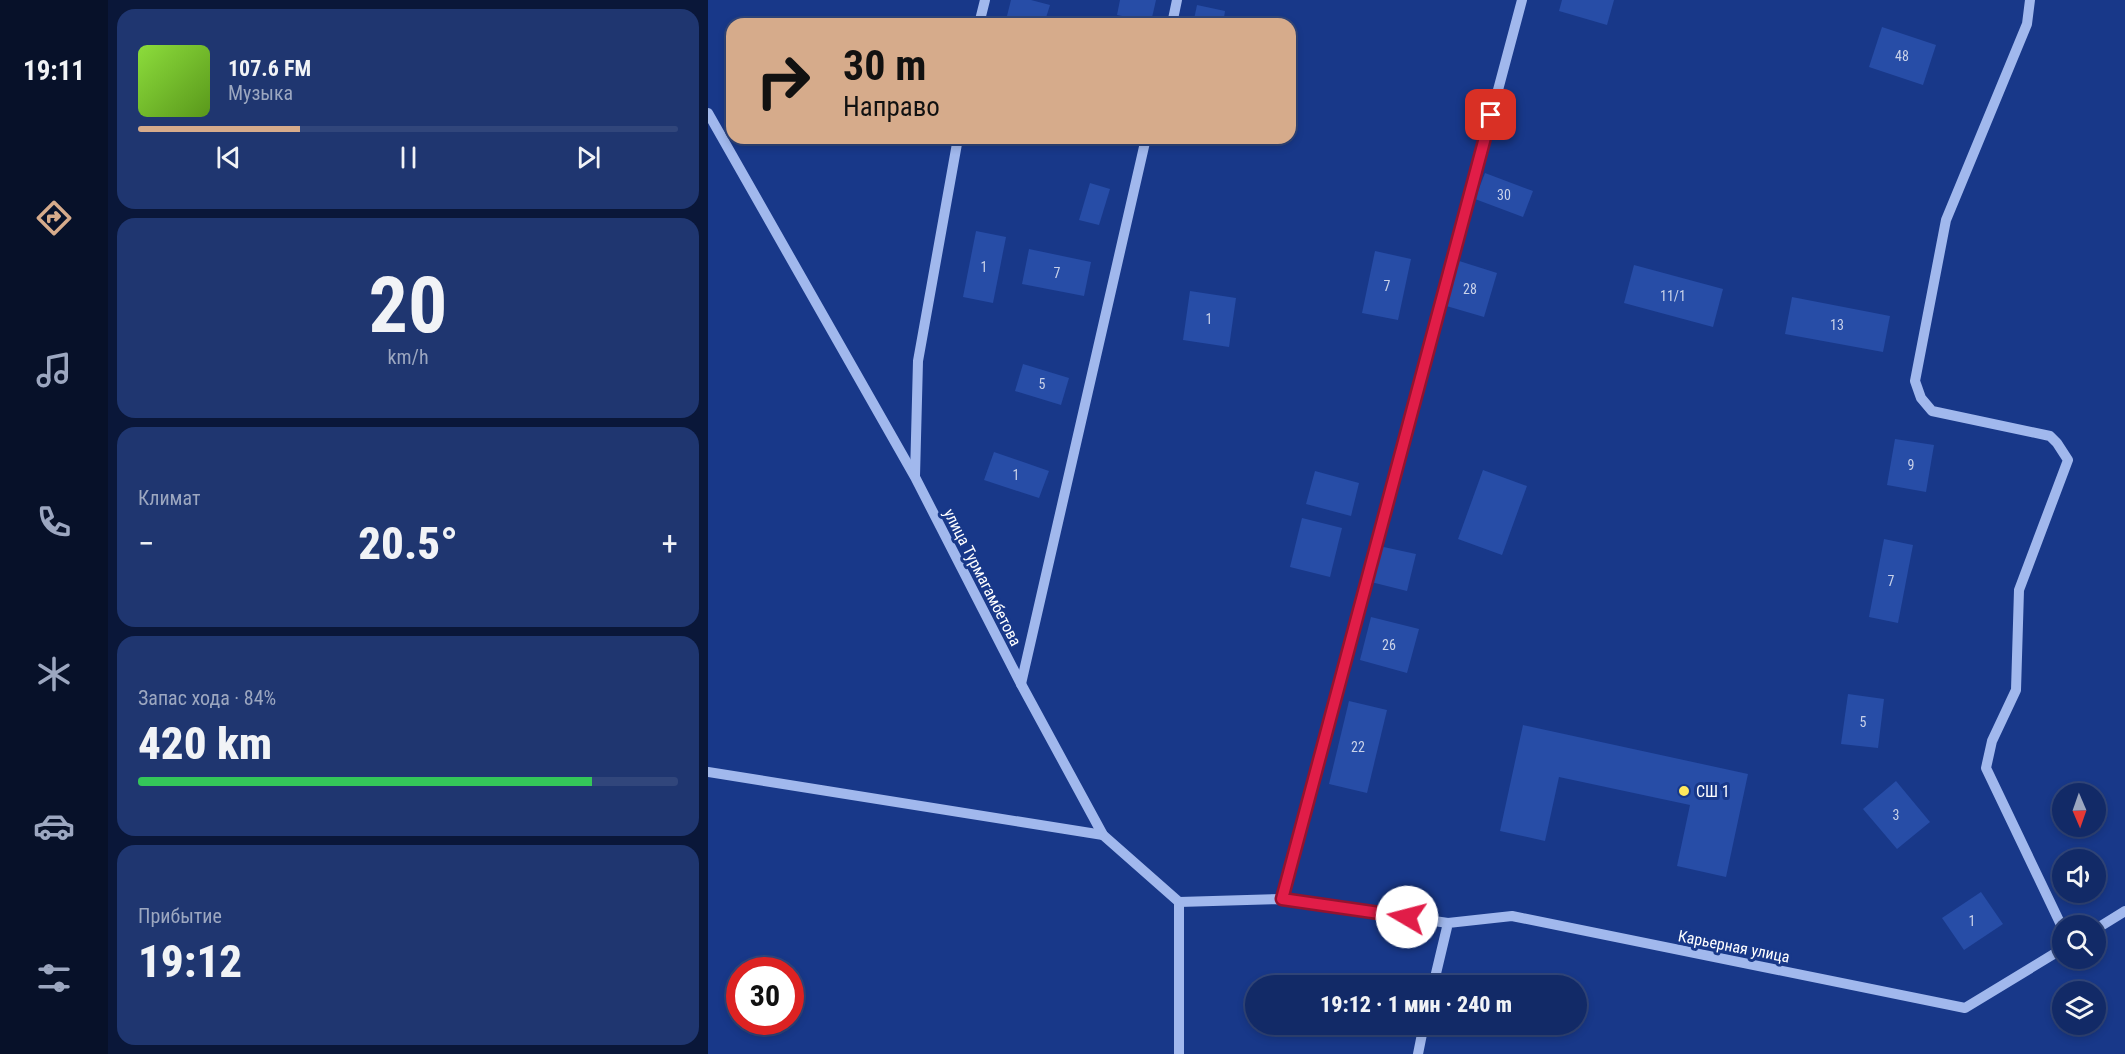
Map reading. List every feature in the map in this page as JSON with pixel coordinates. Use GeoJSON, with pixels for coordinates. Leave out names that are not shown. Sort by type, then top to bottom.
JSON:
{"type":"FeatureCollection","features":[{"type":"Feature","properties":{"kind":"street"},"geometry":{"type":"LineString","coordinates":[[980,18],[985,0]]}},
{"type":"Feature","properties":{"kind":"street"},"geometry":{"type":"LineString","coordinates":[[1173,18],[1177,0]]}},
{"type":"Feature","properties":{"kind":"street"},"geometry":{"type":"LineString","coordinates":[[1282,899],[1522,0]]}},
{"type":"Feature","properties":{"kind":"street"},"geometry":{"type":"LineString","coordinates":[[2030,0],[2027,24],[1946,220],[1915,381],[1921,398],[1932,411],[2050,436],[2068,460],[2019,590],[2016,690],[1992,741],[1986,768],[2056,915]]}},
{"type":"Feature","properties":{"kind":"street","name":"улица Турмагамбетова"},"geometry":{"type":"LineString","coordinates":[[708,113],[915,477],[1021,684],[1103,835],[1179,902]]}},
{"type":"Feature","properties":{"kind":"street"},"geometry":{"type":"LineString","coordinates":[[915,477],[918,361],[957,144]]}},
{"type":"Feature","properties":{"kind":"street"},"geometry":{"type":"LineString","coordinates":[[1021,684],[1145,144]]}},
{"type":"Feature","properties":{"kind":"street"},"geometry":{"type":"LineString","coordinates":[[708,772],[1103,835]]}},
{"type":"Feature","properties":{"kind":"street","name":"Карьерная улица"},"geometry":{"type":"LineString","coordinates":[[1179,902],[1282,899],[1448,922],[1512,916],[1965,1008],[2052,955]]}},
{"type":"Feature","properties":{"kind":"street"},"geometry":{"type":"LineString","coordinates":[[1179,902],[1179,1054]]}},
{"type":"Feature","properties":{"kind":"street"},"geometry":{"type":"LineString","coordinates":[[2106,923],[2125,911]]}},
{"type":"Feature","properties":{"kind":"street"},"geometry":{"type":"LineString","coordinates":[[1436,975],[1448,922]]}},
{"type":"Feature","properties":{"kind":"street"},"geometry":{"type":"LineString","coordinates":[[1418,1054],[1422,1035]]}},
{"type":"Feature","properties":{"kind":"building"},"geometry":{"type":"Polygon","coordinates":[[[1011,0],[1031,0],[1050,5],[1046,18],[1006,18],[1011,0]]]}},
{"type":"Feature","properties":{"kind":"building"},"geometry":{"type":"Polygon","coordinates":[[[1120,0],[1156,0],[1152,18],[1117,15],[1120,0]]]}},
{"type":"Feature","properties":{"kind":"building"},"geometry":{"type":"Polygon","coordinates":[[[1562,0],[1614,0],[1607,25],[1559,11],[1562,0]]]}},
{"type":"Feature","properties":{"kind":"building"},"geometry":{"type":"Polygon","coordinates":[[[1197,5],[1225,11],[1224,18],[1194,18],[1197,5]]]}},
{"type":"Feature","properties":{"kind":"building"},"geometry":{"type":"Polygon","coordinates":[[[1882,27],[1936,45],[1923,85],[1869,67],[1882,27]]]}},
{"type":"Feature","properties":{"kind":"building"},"geometry":{"type":"Polygon","coordinates":[[[1485,173],[1533,191],[1523,217],[1475,199],[1485,173]]]}},
{"type":"Feature","properties":{"kind":"building"},"geometry":{"type":"Polygon","coordinates":[[[1090,183],[1110,189],[1099,225],[1079,220],[1090,183]]]}},
{"type":"Feature","properties":{"kind":"building"},"geometry":{"type":"Polygon","coordinates":[[[976,231],[1006,237],[993,303],[963,297],[976,231]]]}},
{"type":"Feature","properties":{"kind":"building"},"geometry":{"type":"Polygon","coordinates":[[[1029,249],[1091,262],[1084,296],[1022,284],[1029,249]]]}},
{"type":"Feature","properties":{"kind":"building"},"geometry":{"type":"Polygon","coordinates":[[[1375,251],[1411,259],[1398,320],[1362,313],[1375,251]]]}},
{"type":"Feature","properties":{"kind":"building"},"geometry":{"type":"Polygon","coordinates":[[[1456,260],[1497,273],[1484,317],[1443,305],[1456,260]]]}},
{"type":"Feature","properties":{"kind":"building"},"geometry":{"type":"Polygon","coordinates":[[[1634,265],[1723,289],[1713,327],[1624,303],[1634,265]]]}},
{"type":"Feature","properties":{"kind":"building"},"geometry":{"type":"Polygon","coordinates":[[[1190,291],[1236,298],[1229,347],[1183,340],[1190,291]]]}},
{"type":"Feature","properties":{"kind":"building"},"geometry":{"type":"Polygon","coordinates":[[[1792,297],[1890,316],[1883,352],[1785,334],[1792,297]]]}},
{"type":"Feature","properties":{"kind":"building"},"geometry":{"type":"Polygon","coordinates":[[[1023,364],[1069,378],[1061,405],[1015,391],[1023,364]]]}},
{"type":"Feature","properties":{"kind":"building"},"geometry":{"type":"Polygon","coordinates":[[[1895,439],[1934,445],[1926,492],[1887,485],[1895,439]]]}},
{"type":"Feature","properties":{"kind":"building"},"geometry":{"type":"Polygon","coordinates":[[[994,452],[1049,471],[1039,498],[984,480],[994,452]]]}},
{"type":"Feature","properties":{"kind":"building"},"geometry":{"type":"Polygon","coordinates":[[[1483,470],[1527,486],[1502,555],[1458,539],[1483,470]]]}},
{"type":"Feature","properties":{"kind":"building"},"geometry":{"type":"Polygon","coordinates":[[[1315,471],[1359,483],[1351,516],[1306,504],[1315,471]]]}},
{"type":"Feature","properties":{"kind":"building"},"geometry":{"type":"Polygon","coordinates":[[[1302,518],[1342,528],[1330,577],[1290,567],[1302,518]]]}},
{"type":"Feature","properties":{"kind":"building"},"geometry":{"type":"Polygon","coordinates":[[[1884,539],[1913,545],[1898,623],[1869,617],[1884,539]]]}},
{"type":"Feature","properties":{"kind":"building"},"geometry":{"type":"Polygon","coordinates":[[[1379,546],[1416,554],[1407,591],[1371,582],[1379,546]]]}},
{"type":"Feature","properties":{"kind":"building"},"geometry":{"type":"Polygon","coordinates":[[[1371,617],[1419,629],[1407,673],[1360,660],[1371,617]]]}},
{"type":"Feature","properties":{"kind":"building"},"geometry":{"type":"Polygon","coordinates":[[[1848,694],[1884,699],[1878,748],[1841,744],[1848,694]]]}},
{"type":"Feature","properties":{"kind":"building"},"geometry":{"type":"Polygon","coordinates":[[[1349,701],[1387,710],[1367,793],[1329,784],[1349,701]]]}},
{"type":"Feature","properties":{"kind":"building","name":"СШ 1"},"geometry":{"type":"Polygon","coordinates":[[[1523,725],[1748,774],[1726,877],[1677,866],[1690,805],[1559,777],[1545,841],[1500,831],[1523,725]]]}},
{"type":"Feature","properties":{"kind":"building"},"geometry":{"type":"Polygon","coordinates":[[[1896,781],[1930,822],[1897,849],[1863,809],[1896,781]]]}},
{"type":"Feature","properties":{"kind":"building"},"geometry":{"type":"Polygon","coordinates":[[[1981,892],[2003,924],[1964,950],[1942,918],[1981,892]]]}},
{"type":"Feature","properties":{"kind":"place","name":"СШ 1"},"geometry":{"type":"Point","coordinates":[1684,791]}},
{"type":"Feature","properties":{"kind":"route"},"geometry":{"type":"LineString","coordinates":[[1407,917],[1282,899],[1491,115]]}}]}
